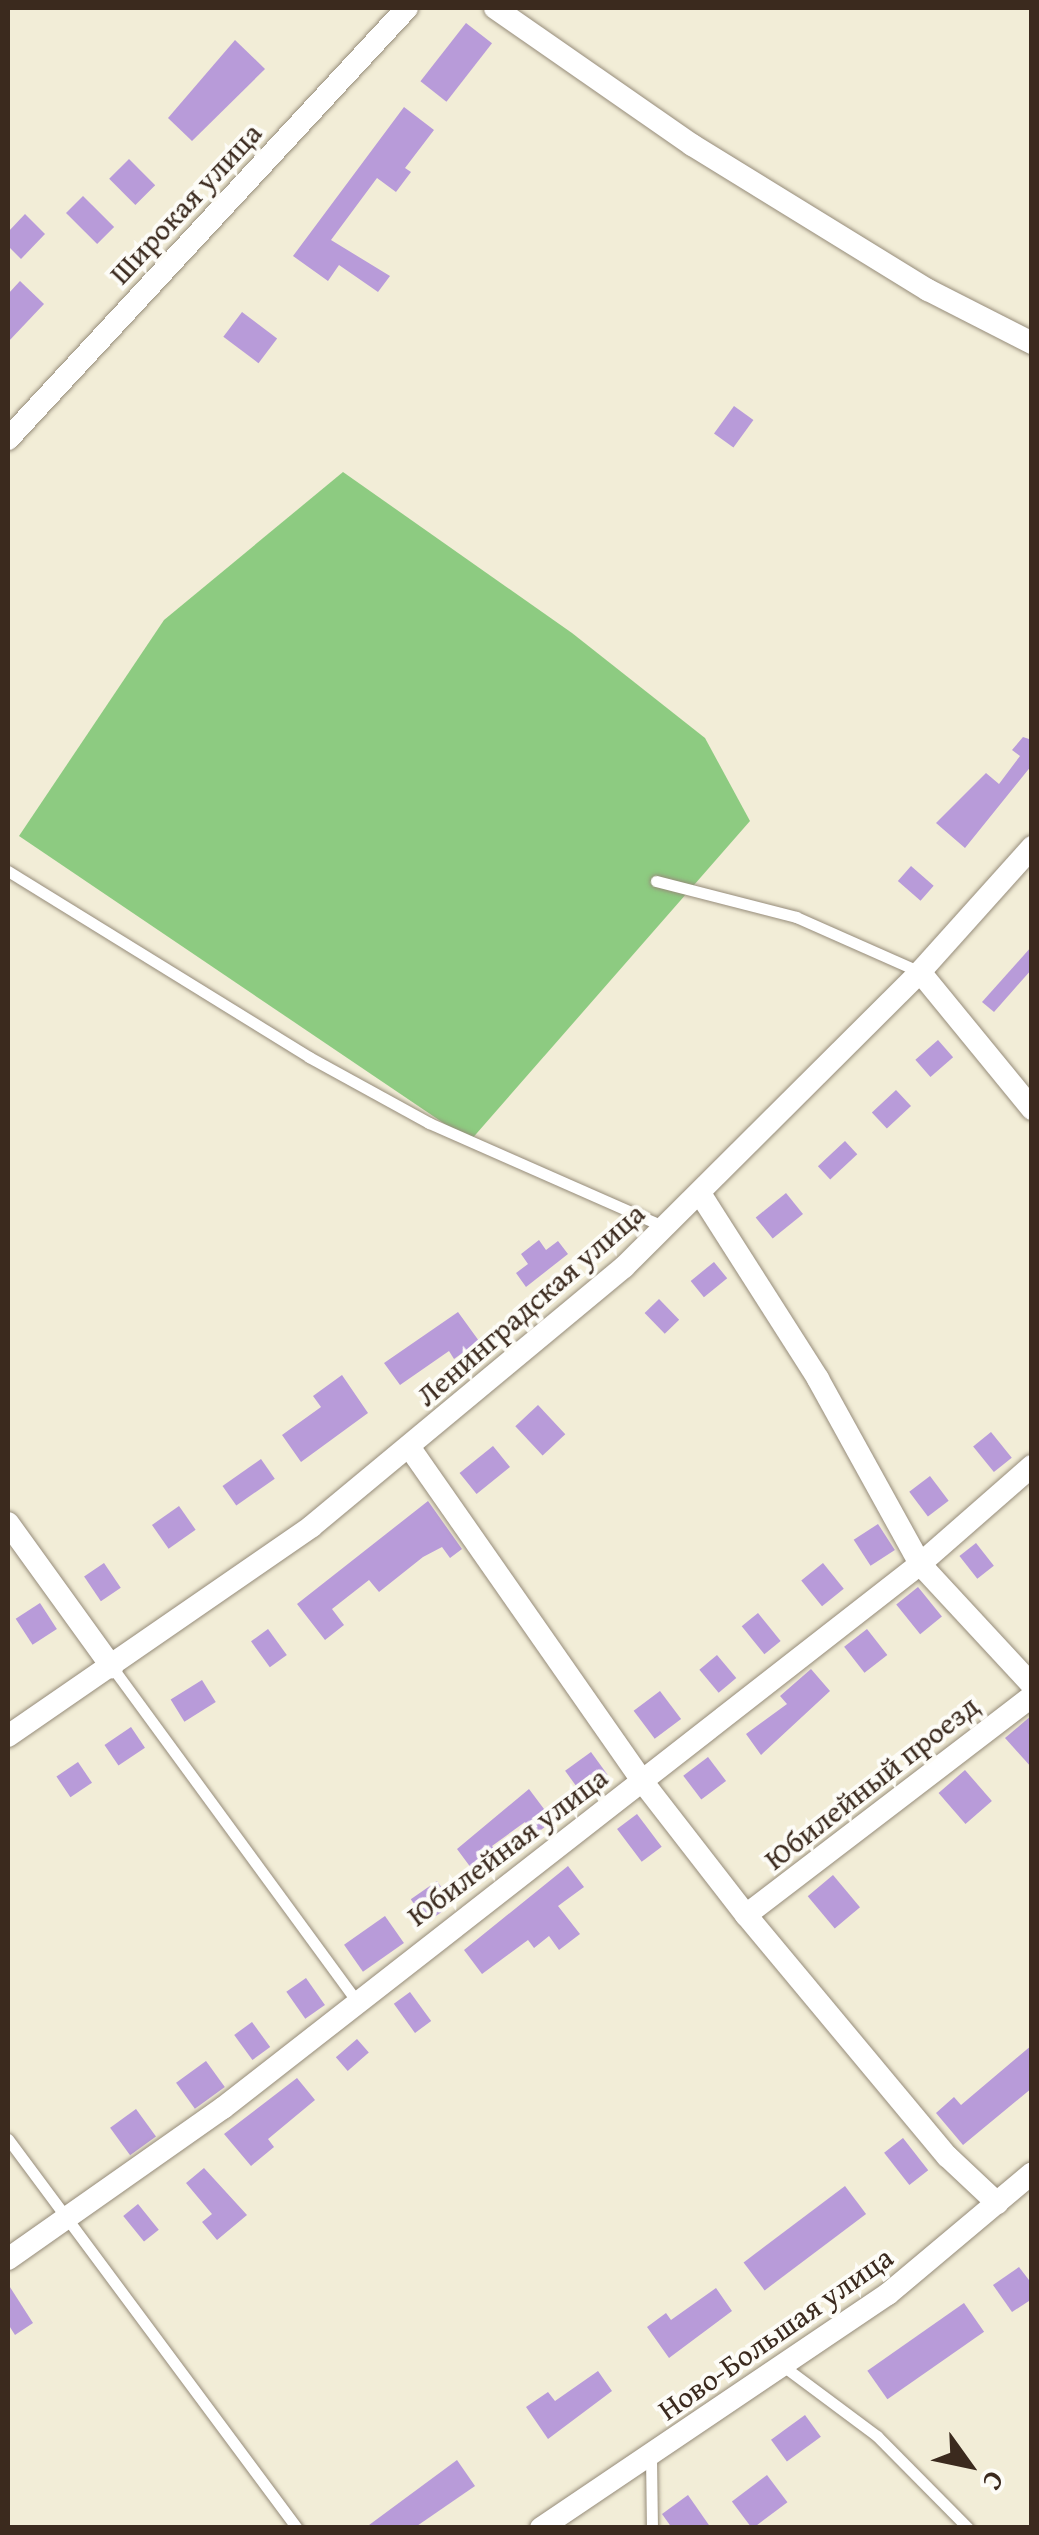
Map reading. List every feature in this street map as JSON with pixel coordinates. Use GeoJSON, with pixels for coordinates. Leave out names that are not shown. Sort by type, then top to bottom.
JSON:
{"type":"FeatureCollection","features":[{"type":"Feature","properties":{"kind":"street","name":"Широкая улица"},"geometry":{"type":"LineString","coordinates":[[8,439],[407,8]]}},
{"type":"Feature","properties":{"kind":"street"},"geometry":{"type":"LineString","coordinates":[[495,8],[692,145],[928,290],[1032,343]]}},
{"type":"Feature","properties":{"kind":"street","name":"Ленинградская улица"},"geometry":{"type":"LineString","coordinates":[[8,1736],[112,1667],[410,1448],[665,1227],[920,972],[1032,847]]}},
{"type":"Feature","properties":{"kind":"street"},"geometry":{"type":"LineString","coordinates":[[920,972],[1032,1109]]}},
{"type":"Feature","properties":{"kind":"street"},"geometry":{"type":"LineString","coordinates":[[701,1195],[818,1379],[920,1564],[1032,1685]]}},
{"type":"Feature","properties":{"kind":"street"},"geometry":{"type":"LineString","coordinates":[[410,1448],[642,1781],[746,1915],[947,2156],[997,2203]]}},
{"type":"Feature","properties":{"kind":"street","name":"Юбилейная улица"},"geometry":{"type":"LineString","coordinates":[[8,2260],[223,2108],[355,1999],[920,1564],[1032,1466]]}},
{"type":"Feature","properties":{"kind":"street"},"geometry":{"type":"LineString","coordinates":[[8,1522],[112,1667]]}},
{"type":"Feature","properties":{"kind":"street","name":"Юбилейный проезд"},"geometry":{"type":"LineString","coordinates":[[746,1915],[1032,1696]]}},
{"type":"Feature","properties":{"kind":"street","name":"Ново-Большая улица"},"geometry":{"type":"LineString","coordinates":[[542,2528],[888,2294],[1032,2173]]}},
{"type":"Feature","properties":{"kind":"lane"},"geometry":{"type":"LineString","coordinates":[[8,871],[309,1057],[429,1123],[665,1227]]}},
{"type":"Feature","properties":{"kind":"lane"},"geometry":{"type":"LineString","coordinates":[[656,881],[796,916],[920,972]]}},
{"type":"Feature","properties":{"kind":"lane"},"geometry":{"type":"LineString","coordinates":[[112,1667],[355,1999]]}},
{"type":"Feature","properties":{"kind":"lane"},"geometry":{"type":"LineString","coordinates":[[8,2139],[297,2528]]}},
{"type":"Feature","properties":{"kind":"lane"},"geometry":{"type":"LineString","coordinates":[[782,2366],[877,2436],[968,2528]]}},
{"type":"Feature","properties":{"kind":"lane"},"geometry":{"type":"LineString","coordinates":[[652,2457],[652,2528]]}},
{"type":"Feature","properties":{"kind":"green space"},"geometry":{"type":"Polygon","coordinates":[[[343,472],[572,633],[705,738],[750,821],[470,1141],[19,836],[164,620],[343,472]]]}},
{"type":"Feature","properties":{"kind":"building"},"geometry":{"type":"Polygon","coordinates":[[[466,23],[492,43],[446,102],[420,81],[466,23]]]}},
{"type":"Feature","properties":{"kind":"building"},"geometry":{"type":"Polygon","coordinates":[[[235,40],[265,69],[192,141],[168,118],[235,40]]]}},
{"type":"Feature","properties":{"kind":"building"},"geometry":{"type":"Polygon","coordinates":[[[404,107],[434,130],[405,168],[411,172],[396,192],[377,178],[331,240],[390,276],[378,292],[339,265],[328,281],[293,256],[404,107]]]}},
{"type":"Feature","properties":{"kind":"building"},"geometry":{"type":"Polygon","coordinates":[[[129,159],[155,185],[135,205],[109,179],[129,159]]]}},
{"type":"Feature","properties":{"kind":"building"},"geometry":{"type":"Polygon","coordinates":[[[83,196],[114,227],[97,244],[66,213],[83,196]]]}},
{"type":"Feature","properties":{"kind":"building"},"geometry":{"type":"Polygon","coordinates":[[[25,214],[45,234],[21,259],[8,246],[8,232],[25,214]]]}},
{"type":"Feature","properties":{"kind":"building"},"geometry":{"type":"Polygon","coordinates":[[[20,281],[44,304],[8,342],[8,294],[20,281]]]}},
{"type":"Feature","properties":{"kind":"building"},"geometry":{"type":"Polygon","coordinates":[[[242,312],[277,338],[258,363],[223,337],[242,312]]]}},
{"type":"Feature","properties":{"kind":"building"},"geometry":{"type":"Polygon","coordinates":[[[734,406],[753,420],[733,448],[714,434],[734,406]]]}},
{"type":"Feature","properties":{"kind":"building"},"geometry":{"type":"Polygon","coordinates":[[[1023,737],[1032,740],[1032,765],[965,848],[936,823],[986,773],[999,784],[1020,756],[1012,750],[1023,737]]]}},
{"type":"Feature","properties":{"kind":"building"},"geometry":{"type":"Polygon","coordinates":[[[911,866],[934,886],[921,901],[898,881],[911,866]]]}},
{"type":"Feature","properties":{"kind":"building"},"geometry":{"type":"Polygon","coordinates":[[[1032,946],[1032,969],[994,1012],[982,1002],[1032,946]]]}},
{"type":"Feature","properties":{"kind":"building"},"geometry":{"type":"Polygon","coordinates":[[[938,1040],[953,1057],[930,1077],[915,1060],[938,1040]]]}},
{"type":"Feature","properties":{"kind":"building"},"geometry":{"type":"Polygon","coordinates":[[[896,1090],[911,1106],[887,1129],[872,1113],[896,1090]]]}},
{"type":"Feature","properties":{"kind":"building"},"geometry":{"type":"Polygon","coordinates":[[[845,1141],[857,1154],[830,1179],[818,1166],[845,1141]]]}},
{"type":"Feature","properties":{"kind":"building"},"geometry":{"type":"Polygon","coordinates":[[[786,1193],[803,1214],[773,1239],[756,1218],[786,1193]]]}},
{"type":"Feature","properties":{"kind":"building"},"geometry":{"type":"Polygon","coordinates":[[[539,1240],[546,1250],[558,1241],[568,1254],[526,1287],[516,1273],[528,1264],[521,1254],[539,1240]]]}},
{"type":"Feature","properties":{"kind":"building"},"geometry":{"type":"Polygon","coordinates":[[[714,1262],[727,1278],[704,1297],[691,1281],[714,1262]]]}},
{"type":"Feature","properties":{"kind":"building"},"geometry":{"type":"Polygon","coordinates":[[[659,1299],[679,1320],[665,1334],[645,1313],[659,1299]]]}},
{"type":"Feature","properties":{"kind":"building"},"geometry":{"type":"Polygon","coordinates":[[[458,1312],[479,1341],[454,1359],[449,1351],[400,1385],[384,1363],[458,1312]]]}},
{"type":"Feature","properties":{"kind":"building"},"geometry":{"type":"Polygon","coordinates":[[[342,1375],[368,1413],[301,1462],[282,1435],[321,1407],[313,1396],[342,1375]]]}},
{"type":"Feature","properties":{"kind":"building"},"geometry":{"type":"Polygon","coordinates":[[[538,1405],[565,1434],[543,1455],[515,1426],[538,1405]]]}},
{"type":"Feature","properties":{"kind":"building"},"geometry":{"type":"Polygon","coordinates":[[[991,1432],[1012,1458],[994,1472],[973,1446],[991,1432]]]}},
{"type":"Feature","properties":{"kind":"building"},"geometry":{"type":"Polygon","coordinates":[[[493,1446],[510,1467],[477,1494],[460,1473],[493,1446]]]}},
{"type":"Feature","properties":{"kind":"building"},"geometry":{"type":"Polygon","coordinates":[[[261,1459],[275,1479],[236,1506],[222,1486],[261,1459]]]}},
{"type":"Feature","properties":{"kind":"building"},"geometry":{"type":"Polygon","coordinates":[[[930,1476],[949,1501],[928,1516],[909,1492],[930,1476]]]}},
{"type":"Feature","properties":{"kind":"building"},"geometry":{"type":"Polygon","coordinates":[[[428,1501],[462,1549],[450,1558],[442,1547],[379,1592],[369,1580],[332,1609],[344,1625],[325,1640],[297,1604],[428,1501]]]}},
{"type":"Feature","properties":{"kind":"building"},"geometry":{"type":"Polygon","coordinates":[[[179,1506],[196,1530],[169,1549],[152,1525],[179,1506]]]}},
{"type":"Feature","properties":{"kind":"building"},"geometry":{"type":"Polygon","coordinates":[[[878,1524],[895,1550],[871,1566],[854,1540],[878,1524]]]}},
{"type":"Feature","properties":{"kind":"building"},"geometry":{"type":"Polygon","coordinates":[[[976,1543],[994,1566],[977,1579],[959,1556],[976,1543]]]}},
{"type":"Feature","properties":{"kind":"building"},"geometry":{"type":"Polygon","coordinates":[[[104,1563],[121,1588],[101,1601],[84,1576],[104,1563]]]}},
{"type":"Feature","properties":{"kind":"building"},"geometry":{"type":"Polygon","coordinates":[[[823,1563],[844,1589],[822,1606],[801,1581],[823,1563]]]}},
{"type":"Feature","properties":{"kind":"building"},"geometry":{"type":"Polygon","coordinates":[[[918,1587],[942,1617],[920,1634],[896,1605],[918,1587]]]}},
{"type":"Feature","properties":{"kind":"building"},"geometry":{"type":"Polygon","coordinates":[[[40,1603],[57,1629],[33,1645],[16,1619],[40,1603]]]}},
{"type":"Feature","properties":{"kind":"building"},"geometry":{"type":"Polygon","coordinates":[[[758,1613],[781,1641],[764,1654],[742,1626],[758,1613]]]}},
{"type":"Feature","properties":{"kind":"building"},"geometry":{"type":"Polygon","coordinates":[[[268,1629],[287,1655],[270,1667],[251,1641],[268,1629]]]}},
{"type":"Feature","properties":{"kind":"building"},"geometry":{"type":"Polygon","coordinates":[[[867,1629],[887,1655],[864,1673],[844,1647],[867,1629]]]}},
{"type":"Feature","properties":{"kind":"building"},"geometry":{"type":"Polygon","coordinates":[[[717,1655],[736,1678],[719,1693],[699,1670],[717,1655]]]}},
{"type":"Feature","properties":{"kind":"building"},"geometry":{"type":"Polygon","coordinates":[[[811,1669],[830,1691],[761,1755],[746,1734],[787,1704],[780,1696],[811,1669]]]}},
{"type":"Feature","properties":{"kind":"building"},"geometry":{"type":"Polygon","coordinates":[[[202,1680],[216,1702],[184,1722],[171,1700],[202,1680]]]}},
{"type":"Feature","properties":{"kind":"building"},"geometry":{"type":"Polygon","coordinates":[[[660,1691],[681,1719],[655,1739],[634,1711],[660,1691]]]}},
{"type":"Feature","properties":{"kind":"building"},"geometry":{"type":"Polygon","coordinates":[[[1032,1715],[1032,1768],[1005,1738],[1032,1715]]]}},
{"type":"Feature","properties":{"kind":"building"},"geometry":{"type":"Polygon","coordinates":[[[131,1727],[145,1748],[118,1766],[104,1745],[131,1727]]]}},
{"type":"Feature","properties":{"kind":"building"},"geometry":{"type":"Polygon","coordinates":[[[591,1752],[608,1775],[582,1794],[565,1771],[591,1752]]]}},
{"type":"Feature","properties":{"kind":"building"},"geometry":{"type":"Polygon","coordinates":[[[708,1757],[726,1781],[701,1800],[683,1776],[708,1757]]]}},
{"type":"Feature","properties":{"kind":"building"},"geometry":{"type":"Polygon","coordinates":[[[78,1762],[92,1783],[70,1797],[56,1777],[78,1762]]]}},
{"type":"Feature","properties":{"kind":"building"},"geometry":{"type":"Polygon","coordinates":[[[965,1770],[992,1801],[965,1824],[939,1793],[965,1770]]]}},
{"type":"Feature","properties":{"kind":"building"},"geometry":{"type":"Polygon","coordinates":[[[529,1789],[553,1821],[534,1835],[525,1822],[492,1846],[505,1863],[480,1880],[457,1849],[529,1789]]]}},
{"type":"Feature","properties":{"kind":"building"},"geometry":{"type":"Polygon","coordinates":[[[637,1814],[662,1847],[642,1862],[617,1829],[637,1814]]]}},
{"type":"Feature","properties":{"kind":"building"},"geometry":{"type":"Polygon","coordinates":[[[568,1866],[584,1887],[558,1906],[580,1934],[559,1950],[549,1936],[534,1948],[528,1940],[482,1974],[464,1950],[568,1866]]]}},
{"type":"Feature","properties":{"kind":"building"},"geometry":{"type":"Polygon","coordinates":[[[833,1875],[860,1907],[835,1928],[808,1896],[833,1875]]]}},
{"type":"Feature","properties":{"kind":"building"},"geometry":{"type":"Polygon","coordinates":[[[437,1881],[453,1904],[427,1922],[411,1899],[437,1881]]]}},
{"type":"Feature","properties":{"kind":"building"},"geometry":{"type":"Polygon","coordinates":[[[385,1916],[404,1943],[363,1972],[344,1945],[385,1916]]]}},
{"type":"Feature","properties":{"kind":"building"},"geometry":{"type":"Polygon","coordinates":[[[306,1978],[325,2005],[305,2019],[286,1992],[306,1978]]]}},
{"type":"Feature","properties":{"kind":"building"},"geometry":{"type":"Polygon","coordinates":[[[410,1992],[431,2021],[415,2033],[394,2004],[410,1992]]]}},
{"type":"Feature","properties":{"kind":"building"},"geometry":{"type":"Polygon","coordinates":[[[252,2022],[270,2047],[252,2060],[234,2035],[252,2022]]]}},
{"type":"Feature","properties":{"kind":"building"},"geometry":{"type":"Polygon","coordinates":[[[357,2039],[369,2053],[348,2071],[336,2057],[357,2039]]]}},
{"type":"Feature","properties":{"kind":"building"},"geometry":{"type":"Polygon","coordinates":[[[1032,2045],[1032,2088],[963,2145],[936,2113],[954,2097],[961,2105],[1032,2045]]]}},
{"type":"Feature","properties":{"kind":"building"},"geometry":{"type":"Polygon","coordinates":[[[206,2061],[225,2087],[195,2109],[176,2083],[206,2061]]]}},
{"type":"Feature","properties":{"kind":"building"},"geometry":{"type":"Polygon","coordinates":[[[297,2078],[315,2100],[268,2139],[274,2147],[251,2166],[224,2134],[297,2078]]]}},
{"type":"Feature","properties":{"kind":"building"},"geometry":{"type":"Polygon","coordinates":[[[136,2109],[156,2137],[130,2155],[110,2128],[136,2109]]]}},
{"type":"Feature","properties":{"kind":"building"},"geometry":{"type":"Polygon","coordinates":[[[903,2138],[928,2170],[909,2185],[884,2153],[903,2138]]]}},
{"type":"Feature","properties":{"kind":"building"},"geometry":{"type":"Polygon","coordinates":[[[204,2168],[247,2215],[217,2240],[202,2222],[212,2214],[186,2183],[204,2168]]]}},
{"type":"Feature","properties":{"kind":"building"},"geometry":{"type":"Polygon","coordinates":[[[845,2186],[866,2214],[765,2290],[744,2262],[845,2186]]]}},
{"type":"Feature","properties":{"kind":"building"},"geometry":{"type":"Polygon","coordinates":[[[138,2204],[159,2230],[144,2242],[123,2216],[138,2204]]]}},
{"type":"Feature","properties":{"kind":"building"},"geometry":{"type":"Polygon","coordinates":[[[1019,2267],[1032,2284],[1032,2299],[1012,2312],[993,2285],[1019,2267]]]}},
{"type":"Feature","properties":{"kind":"building"},"geometry":{"type":"Polygon","coordinates":[[[8,2284],[33,2323],[15,2335],[8,2324],[8,2284]]]}},
{"type":"Feature","properties":{"kind":"building"},"geometry":{"type":"Polygon","coordinates":[[[716,2288],[732,2311],[669,2358],[647,2327],[666,2313],[671,2320],[716,2288]]]}},
{"type":"Feature","properties":{"kind":"building"},"geometry":{"type":"Polygon","coordinates":[[[964,2303],[984,2332],[887,2399],[867,2371],[964,2303]]]}},
{"type":"Feature","properties":{"kind":"building"},"geometry":{"type":"Polygon","coordinates":[[[598,2371],[612,2391],[548,2439],[526,2407],[548,2392],[555,2401],[598,2371]]]}},
{"type":"Feature","properties":{"kind":"building"},"geometry":{"type":"Polygon","coordinates":[[[805,2415],[821,2437],[787,2462],[771,2440],[805,2415]]]}},
{"type":"Feature","properties":{"kind":"building"},"geometry":{"type":"Polygon","coordinates":[[[457,2460],[475,2486],[414,2528],[365,2528],[457,2460]]]}},
{"type":"Feature","properties":{"kind":"building"},"geometry":{"type":"Polygon","coordinates":[[[767,2475],[787,2502],[752,2528],[732,2501],[767,2475]]]}},
{"type":"Feature","properties":{"kind":"building"},"geometry":{"type":"Polygon","coordinates":[[[688,2495],[711,2528],[672,2528],[662,2514],[688,2495]]]}}]}
